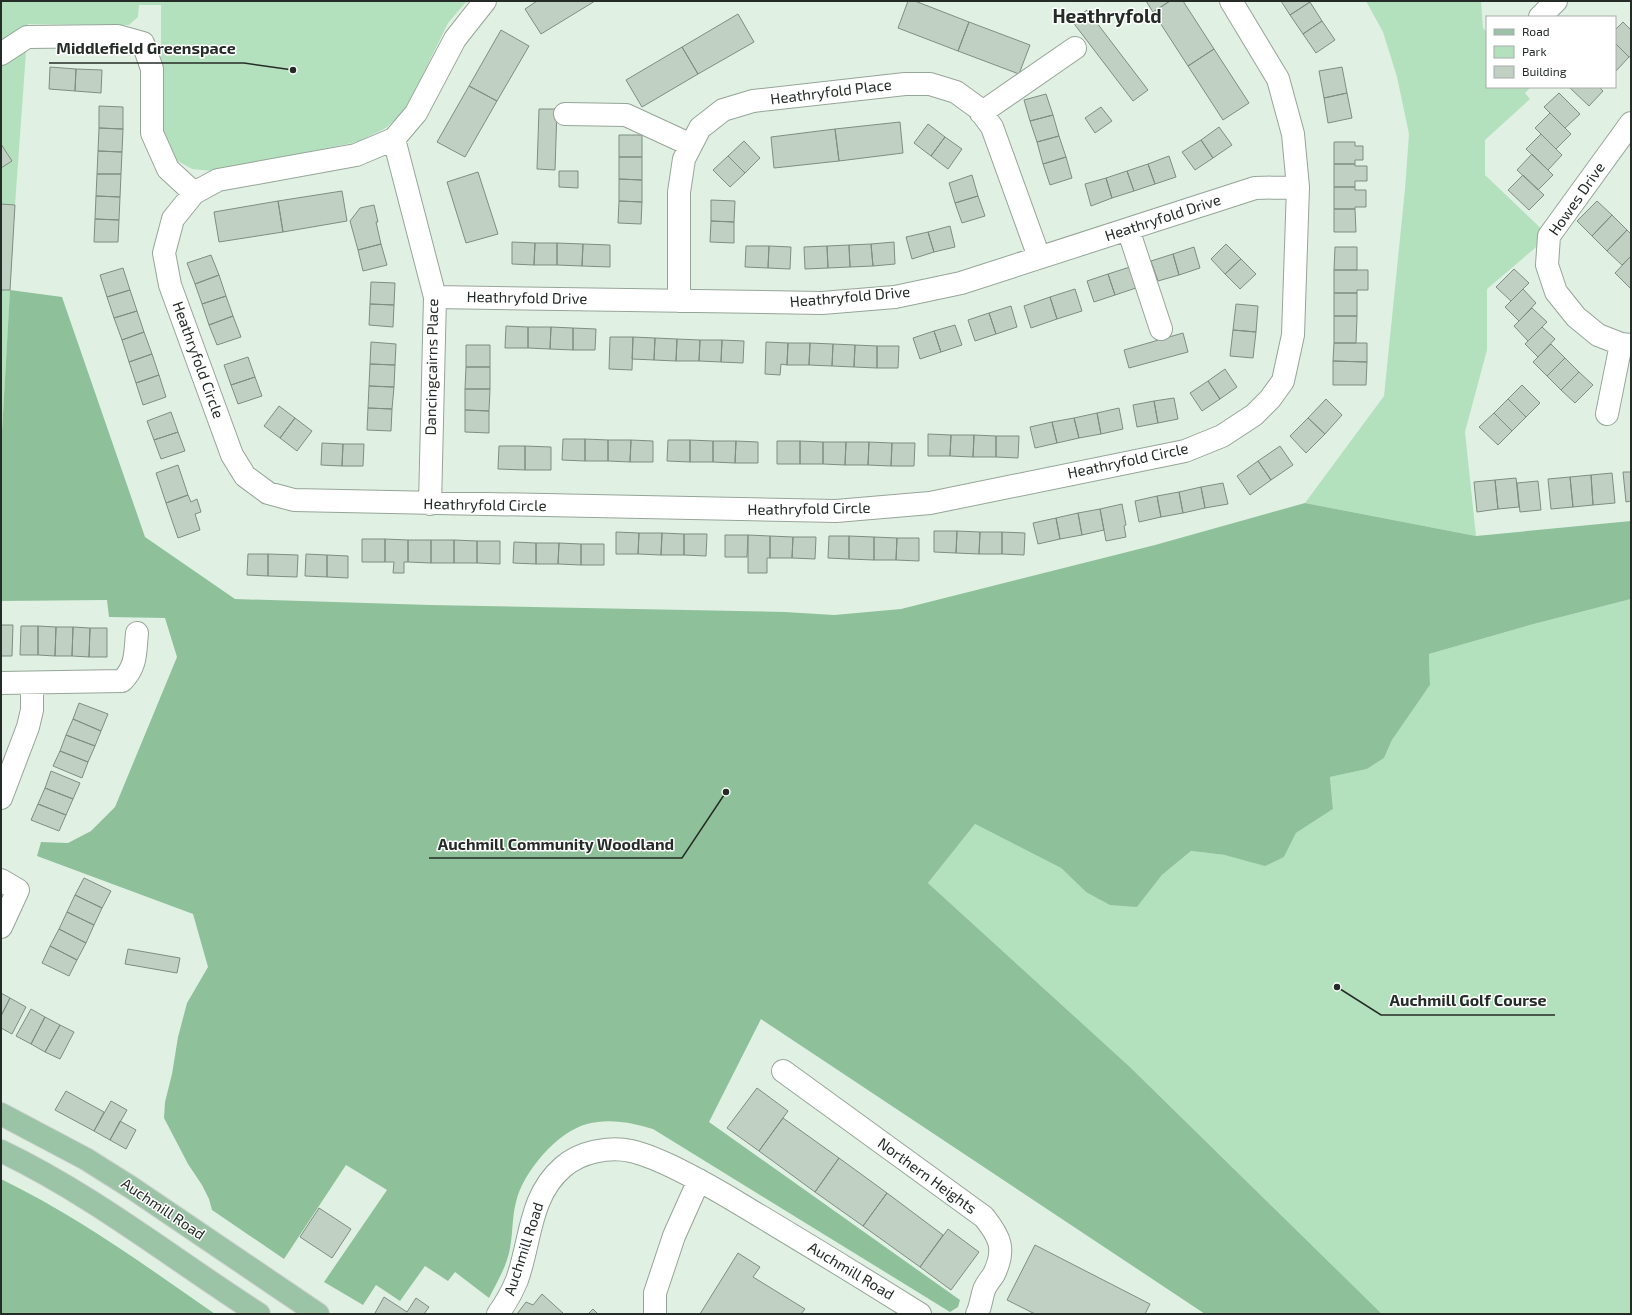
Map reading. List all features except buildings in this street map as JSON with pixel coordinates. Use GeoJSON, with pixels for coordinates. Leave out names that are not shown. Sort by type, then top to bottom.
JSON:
{"type":"FeatureCollection","features":[{"type":"Feature","properties":{"kind":"main road","name":"Auchmill Road"},"geometry":{"type":"LineString","coordinates":[[1,1114],[99,1167],[318,1314]]}},
{"type":"Feature","properties":{"kind":"main road"},"geometry":{"type":"LineString","coordinates":[[1,1151],[60,1182],[109,1213],[259,1314]]}},
{"type":"Feature","properties":{"kind":"street","name":"Heathryfold Circle"},"geometry":{"type":"LineString","coordinates":[[485,1],[455,39],[416,113],[394,139],[356,155],[218,180],[194,193],[173,218],[164,253],[170,285],[232,455],[245,476],[268,493],[294,500],[836,512],[930,503],[1185,451],[1222,436],[1254,414],[1270,399],[1283,381],[1294,335],[1298,187],[1293,134],[1278,79],[1231,1]]}},
{"type":"Feature","properties":{"kind":"street"},"geometry":{"type":"LineString","coordinates":[[1541,16],[1556,1]]}},
{"type":"Feature","properties":{"kind":"street"},"geometry":{"type":"LineString","coordinates":[[1,54],[27,37],[118,36],[143,43],[152,69],[152,133],[168,169],[194,193]]}},
{"type":"Feature","properties":{"kind":"street"},"geometry":{"type":"LineString","coordinates":[[981,113],[1075,48]]}},
{"type":"Feature","properties":{"kind":"street","name":"Heathryfold Place"},"geometry":{"type":"LineString","coordinates":[[679,301],[679,192],[684,158],[700,128],[723,110],[753,101],[905,84],[930,84],[956,92],[978,108],[992,127],[1039,257]]}},
{"type":"Feature","properties":{"kind":"street"},"geometry":{"type":"LineString","coordinates":[[565,114],[626,115],[691,145]]}},
{"type":"Feature","properties":{"kind":"street","name":"Howes Drive"},"geometry":{"type":"LineString","coordinates":[[1607,414],[1626,344],[1598,334],[1576,317],[1556,292],[1547,265],[1549,236],[1631,123]]}},
{"type":"Feature","properties":{"kind":"street","name":"Dancingcairns Place"},"geometry":{"type":"LineString","coordinates":[[394,139],[435,297],[430,504]]}},
{"type":"Feature","properties":{"kind":"street","name":"Heathryfold Drive"},"geometry":{"type":"LineString","coordinates":[[435,297],[822,303],[895,297],[961,283],[1255,188],[1298,187]]}},
{"type":"Feature","properties":{"kind":"street"},"geometry":{"type":"LineString","coordinates":[[1128,229],[1161,329]]}},
{"type":"Feature","properties":{"kind":"street"},"geometry":{"type":"LineString","coordinates":[[1,683],[122,681],[129,674],[134,665],[136,633]]}},
{"type":"Feature","properties":{"kind":"street"},"geometry":{"type":"LineString","coordinates":[[1,798],[28,727],[32,710],[32,683]]}},
{"type":"Feature","properties":{"kind":"street"},"geometry":{"type":"LineString","coordinates":[[1,880],[18,890],[1,927]]}},
{"type":"Feature","properties":{"kind":"street","name":"Northern Heights"},"geometry":{"type":"LineString","coordinates":[[783,1071],[984,1217],[994,1230],[1001,1248],[1001,1258],[984,1290],[981,1306],[977,1314]]}},
{"type":"Feature","properties":{"kind":"street","name":"Auchmill Road"},"geometry":{"type":"LineString","coordinates":[[498,1314],[508,1299],[517,1279],[526,1247],[530,1222],[538,1201],[548,1183],[563,1167],[585,1154],[610,1150],[631,1150],[652,1157],[699,1180],[920,1314]]}},
{"type":"Feature","properties":{"kind":"street"},"geometry":{"type":"LineString","coordinates":[[655,1314],[655,1293],[674,1236],[699,1180]]}},
{"type":"Feature","properties":{"kind":"green space"},"geometry":{"type":"Polygon","coordinates":[[[1,1],[467,1],[448,23],[406,109],[386,128],[357,142],[213,171],[192,169],[176,160],[161,134],[161,5],[139,5],[138,17],[129,25],[28,24],[15,205],[1,449],[1,1]]]}},
{"type":"Feature","properties":{"kind":"green space"},"geometry":{"type":"Polygon","coordinates":[[[1366,1],[1481,1],[1483,28],[1486,31],[1486,88],[1530,88],[1525,93],[1530,99],[1485,140],[1485,175],[1549,236],[1487,289],[1487,350],[1465,432],[1476,536],[1305,503],[1384,396],[1405,189],[1409,134],[1397,77],[1383,32],[1366,1]]]}},
{"type":"Feature","properties":{"kind":"green space"},"geometry":{"type":"Polygon","coordinates":[[[10,290],[62,297],[145,537],[235,599],[431,605],[785,612],[834,615],[901,609],[1155,545],[1305,503],[1476,536],[1631,521],[1631,599],[1530,625],[1429,654],[1430,685],[1392,740],[1384,758],[1367,769],[1330,777],[1333,809],[1296,833],[1284,857],[1265,866],[1225,855],[1191,851],[1162,875],[1137,907],[1110,905],[1086,892],[1061,868],[975,824],[928,883],[1130,1067],[1382,1314],[1205,1314],[761,1019],[709,1122],[960,1300],[958,1307],[950,1312],[653,1129],[621,1122],[596,1122],[576,1128],[553,1144],[534,1166],[520,1190],[513,1219],[509,1255],[489,1298],[455,1272],[448,1281],[425,1266],[400,1301],[376,1285],[363,1305],[324,1282],[387,1190],[346,1165],[284,1259],[212,1210],[209,1199],[202,1185],[188,1164],[164,1118],[165,1102],[172,1074],[178,1037],[187,1003],[208,967],[193,914],[37,856],[41,842],[68,843],[91,831],[115,807],[177,657],[165,618],[109,617],[107,600],[1,601],[1,449],[10,290]]]}},
{"type":"Feature","properties":{"kind":"green space"},"geometry":{"type":"Polygon","coordinates":[[[1631,599],[1631,1314],[1382,1314],[1130,1067],[928,883],[975,824],[1061,868],[1086,892],[1137,907],[1162,875],[1191,851],[1225,855],[1284,857],[1296,833],[1333,809],[1330,777],[1367,769],[1384,758],[1392,740],[1430,685],[1429,654],[1530,625],[1631,599]]]}},
{"type":"Feature","properties":{"kind":"green space"},"geometry":{"type":"Polygon","coordinates":[[[1,1179],[57,1209],[111,1242],[215,1314],[1,1314],[1,1179]]]}},
{"type":"Feature","properties":{"kind":"place","name":"Middlefield Greenspace"},"geometry":{"type":"Point","coordinates":[293,70]}},
{"type":"Feature","properties":{"kind":"place","name":"Auchmill Community Woodland"},"geometry":{"type":"Point","coordinates":[726,792]}},
{"type":"Feature","properties":{"kind":"place","name":"Auchmill Golf Course"},"geometry":{"type":"Point","coordinates":[1337,987]}},
{"type":"Feature","properties":{"kind":"district","name":"Heathryfold"},"geometry":{"type":"Point","coordinates":[1107,16]}}]}
